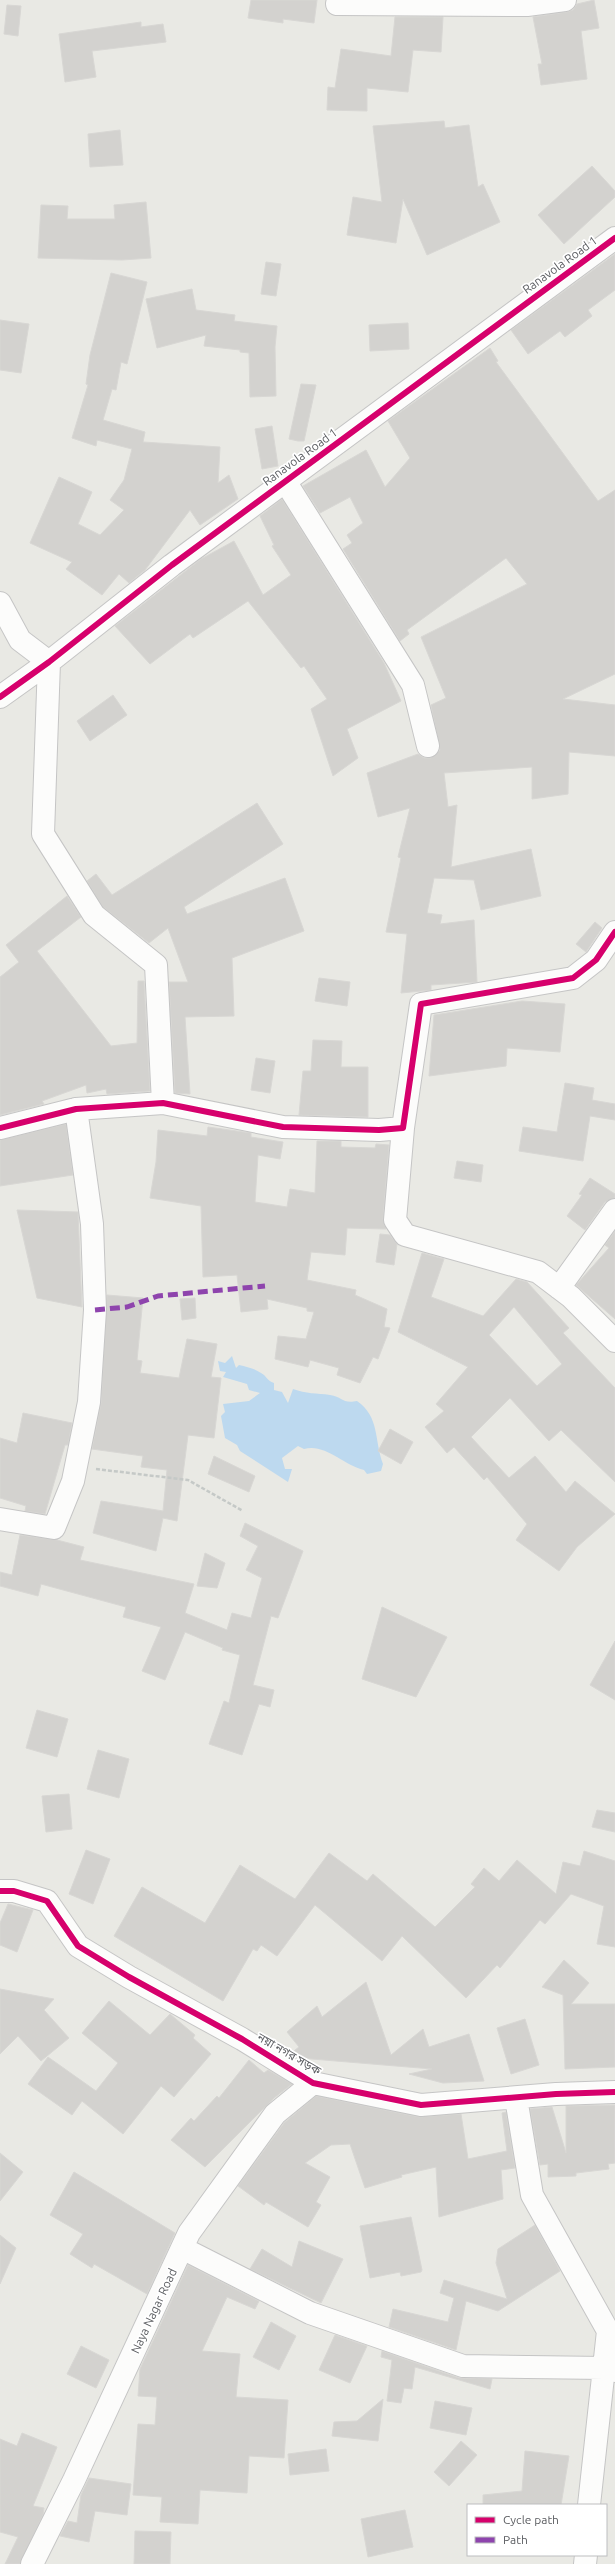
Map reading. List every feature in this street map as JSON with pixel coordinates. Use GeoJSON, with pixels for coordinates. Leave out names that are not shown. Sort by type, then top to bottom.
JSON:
{"type":"FeatureCollection","features":[{"type":"Feature","properties":{"kind":"street"},"geometry":{"type":"LineString","coordinates":[[338,0],[337,4],[519,5],[565,0]]}},
{"type":"Feature","properties":{"kind":"street","name":"Ranavola Road 1"},"geometry":{"type":"LineString","coordinates":[[0,697],[50,662],[172,565],[615,238]]}},
{"type":"Feature","properties":{"kind":"street"},"geometry":{"type":"LineString","coordinates":[[285,481],[413,685],[428,746]]}},
{"type":"Feature","properties":{"kind":"street"},"geometry":{"type":"LineString","coordinates":[[0,603],[20,640],[50,662],[42,834],[94,915],[156,965],[163,1103]]}},
{"type":"Feature","properties":{"kind":"street"},"geometry":{"type":"LineString","coordinates":[[615,932],[596,960],[573,978],[543,985],[421,1004],[403,1128],[394,1220],[405,1235],[538,1272],[571,1297],[615,1341]]}},
{"type":"Feature","properties":{"kind":"street"},"geometry":{"type":"LineString","coordinates":[[0,1128],[76,1109],[163,1103],[283,1127],[379,1130],[403,1128]]}},
{"type":"Feature","properties":{"kind":"street"},"geometry":{"type":"LineString","coordinates":[[0,1519],[54,1528],[73,1481],[76,1467],[88,1402],[95,1310],[92,1224],[76,1109]]}},
{"type":"Feature","properties":{"kind":"street"},"geometry":{"type":"LineString","coordinates":[[559,1288],[615,1210]]}},
{"type":"Feature","properties":{"kind":"street","name":"নয়া নগর সড়ক"},"geometry":{"type":"LineString","coordinates":[[0,1891],[14,1891],[47,1901],[78,1946],[129,1977],[242,2039],[313,2084],[421,2105],[556,2094],[615,2092]]}},
{"type":"Feature","properties":{"kind":"street","name":"Naya Nagar Road"},"geometry":{"type":"LineString","coordinates":[[32,2564],[74,2480],[189,2233],[275,2114],[313,2084]]}},
{"type":"Feature","properties":{"kind":"street"},"geometry":{"type":"LineString","coordinates":[[516,2098],[532,2195],[608,2331],[609,2370],[589,2504]]}},
{"type":"Feature","properties":{"kind":"street"},"geometry":{"type":"LineString","coordinates":[[182,2248],[310,2313],[463,2366],[609,2370]]}},
{"type":"Feature","properties":{"kind":"path"},"geometry":{"type":"LineString","coordinates":[[76,1467],[188,1480],[243,1511]]}},
{"type":"Feature","properties":{"kind":"water"},"geometry":{"type":"Polygon","coordinates":[[[232,1356],[236,1368],[239,1365],[263,1374],[274,1383],[274,1390],[282,1392],[288,1403],[293,1389],[307,1393],[334,1396],[348,1402],[357,1401],[370,1414],[373,1422],[383,1464],[381,1471],[367,1474],[364,1470],[327,1452],[312,1448],[304,1449],[298,1446],[282,1458],[285,1469],[292,1469],[288,1482],[240,1451],[237,1445],[225,1438],[221,1416],[225,1412],[223,1404],[249,1401],[260,1393],[249,1390],[247,1384],[223,1377],[226,1372],[220,1371],[218,1361],[225,1363],[232,1356]]]}},
{"type":"Feature","properties":{"kind":"building"},"geometry":{"type":"Polygon","coordinates":[[[251,0],[317,0],[314,23],[283,19],[283,23],[248,18],[251,0]]]}},
{"type":"Feature","properties":{"kind":"building"},"geometry":{"type":"Polygon","coordinates":[[[594,0],[599,28],[581,31],[587,79],[541,85],[538,64],[542,64],[533,17],[567,12],[573,10],[577,4],[594,0]]]}},
{"type":"Feature","properties":{"kind":"building"},"geometry":{"type":"Polygon","coordinates":[[[7,5],[21,6],[18,36],[4,34],[7,5]]]}},
{"type":"Feature","properties":{"kind":"building"},"geometry":{"type":"Polygon","coordinates":[[[395,17],[443,17],[441,52],[413,50],[408,92],[367,88],[367,111],[327,110],[328,87],[335,88],[341,49],[391,56],[395,17]]]}},
{"type":"Feature","properties":{"kind":"building"},"geometry":{"type":"Polygon","coordinates":[[[141,22],[141,27],[163,24],[166,42],[92,51],[96,77],[65,82],[59,34],[141,22]]]}},
{"type":"Feature","properties":{"kind":"building"},"geometry":{"type":"Polygon","coordinates":[[[444,121],[445,128],[469,125],[478,187],[483,184],[500,222],[427,255],[403,199],[396,243],[347,235],[353,197],[382,202],[373,126],[444,121]]]}},
{"type":"Feature","properties":{"kind":"building"},"geometry":{"type":"Polygon","coordinates":[[[120,130],[123,165],[90,167],[88,134],[120,130]]]}},
{"type":"Feature","properties":{"kind":"building"},"geometry":{"type":"Polygon","coordinates":[[[592,166],[615,191],[615,197],[564,244],[538,215],[592,166]]]}},
{"type":"Feature","properties":{"kind":"building"},"geometry":{"type":"Polygon","coordinates":[[[146,202],[151,258],[122,260],[38,258],[41,205],[68,206],[67,219],[115,219],[114,205],[146,202]]]}},
{"type":"Feature","properties":{"kind":"building"},"geometry":{"type":"Polygon","coordinates":[[[615,254],[615,290],[588,310],[592,316],[565,337],[560,331],[528,354],[511,330],[615,254]]]}},
{"type":"Feature","properties":{"kind":"building"},"geometry":{"type":"Polygon","coordinates":[[[266,262],[281,264],[276,296],[261,294],[266,262]]]}},
{"type":"Feature","properties":{"kind":"building"},"geometry":{"type":"Polygon","coordinates":[[[111,273],[147,282],[127,364],[121,362],[116,390],[112,389],[103,420],[145,432],[143,442],[220,447],[218,483],[229,475],[238,499],[200,525],[190,510],[145,570],[129,583],[119,574],[102,595],[66,569],[72,562],[30,543],[59,477],[92,492],[78,524],[100,535],[124,510],[110,500],[124,480],[132,449],[97,440],[96,446],[72,438],[88,385],[86,384],[90,355],[111,273]]]}},
{"type":"Feature","properties":{"kind":"building"},"geometry":{"type":"Polygon","coordinates":[[[192,289],[196,310],[235,315],[234,321],[277,326],[275,347],[276,396],[250,397],[249,353],[240,352],[240,350],[204,346],[206,335],[157,348],[146,299],[192,289]]]}},
{"type":"Feature","properties":{"kind":"building"},"geometry":{"type":"Polygon","coordinates":[[[0,320],[29,324],[21,373],[0,370],[0,320]]]}},
{"type":"Feature","properties":{"kind":"building"},"geometry":{"type":"Polygon","coordinates":[[[408,323],[409,349],[370,351],[369,325],[408,323]]]}},
{"type":"Feature","properties":{"kind":"building"},"geometry":{"type":"Polygon","coordinates":[[[490,348],[498,361],[496,362],[598,501],[615,490],[615,674],[563,699],[615,705],[615,756],[569,752],[568,794],[532,799],[532,767],[444,773],[448,807],[457,805],[451,867],[531,849],[541,896],[481,910],[474,880],[434,878],[427,913],[442,915],[440,924],[474,920],[477,982],[431,985],[431,990],[401,993],[407,934],[386,932],[401,858],[398,857],[410,808],[378,817],[367,773],[418,754],[424,758],[431,758],[440,750],[431,705],[446,698],[421,637],[527,584],[506,558],[407,630],[409,634],[400,641],[343,549],[352,543],[347,535],[363,523],[350,497],[320,513],[303,486],[366,450],[385,487],[410,458],[388,421],[490,348]]]}},
{"type":"Feature","properties":{"kind":"building"},"geometry":{"type":"Polygon","coordinates":[[[301,384],[316,385],[304,441],[298,441],[289,439],[301,384]]]}},
{"type":"Feature","properties":{"kind":"building"},"geometry":{"type":"Polygon","coordinates":[[[272,426],[278,466],[262,469],[255,429],[272,426]]]}},
{"type":"Feature","properties":{"kind":"building"},"geometry":{"type":"Polygon","coordinates":[[[282,499],[384,663],[401,701],[347,729],[358,758],[333,776],[311,709],[327,699],[304,666],[301,668],[248,601],[193,638],[190,634],[150,664],[115,626],[201,559],[234,541],[263,595],[291,575],[272,546],[274,545],[260,516],[282,499]]]}},
{"type":"Feature","properties":{"kind":"building"},"geometry":{"type":"Polygon","coordinates":[[[113,695],[127,715],[90,741],[77,721],[113,695]]]}},
{"type":"Feature","properties":{"kind":"building"},"geometry":{"type":"Polygon","coordinates":[[[257,803],[283,844],[184,907],[187,914],[285,878],[304,931],[232,958],[234,1016],[185,1017],[190,1094],[175,1093],[169,982],[188,982],[168,928],[149,943],[103,907],[87,881],[96,874],[112,895],[257,803]]]}},
{"type":"Feature","properties":{"kind":"building"},"geometry":{"type":"Polygon","coordinates":[[[67,896],[81,917],[37,951],[111,1046],[137,1043],[138,981],[144,981],[150,1091],[107,1094],[106,1089],[87,1093],[86,1085],[42,1101],[44,1104],[0,1115],[0,977],[19,962],[6,945],[67,896]]]}},
{"type":"Feature","properties":{"kind":"building"},"geometry":{"type":"Polygon","coordinates":[[[595,922],[602,928],[586,952],[576,944],[595,922]]]}},
{"type":"Feature","properties":{"kind":"building"},"geometry":{"type":"Polygon","coordinates":[[[319,978],[350,982],[347,1006],[315,1001],[319,978]]]}},
{"type":"Feature","properties":{"kind":"building"},"geometry":{"type":"Polygon","coordinates":[[[522,1001],[565,1004],[560,1052],[507,1048],[506,1066],[429,1076],[434,1015],[522,1001]]]}},
{"type":"Feature","properties":{"kind":"building"},"geometry":{"type":"Polygon","coordinates":[[[313,1040],[342,1041],[341,1067],[368,1067],[368,1117],[299,1115],[303,1071],[311,1071],[313,1040]]]}},
{"type":"Feature","properties":{"kind":"building"},"geometry":{"type":"Polygon","coordinates":[[[256,1058],[275,1061],[270,1093],[251,1090],[256,1058]]]}},
{"type":"Feature","properties":{"kind":"building"},"geometry":{"type":"Polygon","coordinates":[[[565,1083],[594,1088],[592,1100],[615,1104],[615,1120],[590,1116],[583,1161],[519,1151],[523,1127],[557,1132],[565,1083]]]}},
{"type":"Feature","properties":{"kind":"building"},"geometry":{"type":"Polygon","coordinates":[[[66,1124],[73,1175],[0,1186],[0,1140],[66,1124]]]}},
{"type":"Feature","properties":{"kind":"building"},"geometry":{"type":"Polygon","coordinates":[[[208,1127],[251,1133],[251,1137],[283,1142],[280,1159],[258,1155],[255,1202],[287,1207],[290,1189],[315,1193],[317,1141],[341,1141],[341,1147],[375,1148],[376,1144],[389,1145],[383,1219],[386,1229],[347,1228],[345,1255],[311,1252],[307,1280],[356,1290],[355,1295],[387,1309],[384,1327],[390,1328],[378,1359],[373,1357],[360,1383],[337,1375],[339,1368],[310,1360],[308,1367],[275,1359],[278,1336],[306,1339],[314,1312],[307,1311],[307,1308],[267,1299],[268,1309],[241,1312],[237,1275],[203,1277],[201,1206],[150,1198],[156,1162],[158,1130],[207,1136],[208,1127]]]}},
{"type":"Feature","properties":{"kind":"building"},"geometry":{"type":"Polygon","coordinates":[[[457,1161],[483,1165],[481,1182],[454,1178],[457,1161]]]}},
{"type":"Feature","properties":{"kind":"building"},"geometry":{"type":"Polygon","coordinates":[[[590,1178],[615,1194],[615,1198],[605,1202],[585,1230],[567,1216],[582,1195],[579,1194],[590,1178]]]}},
{"type":"Feature","properties":{"kind":"building"},"geometry":{"type":"Polygon","coordinates":[[[17,1210],[78,1212],[82,1307],[37,1298],[17,1210]]]}},
{"type":"Feature","properties":{"kind":"building"},"geometry":{"type":"Polygon","coordinates":[[[615,1231],[615,1319],[576,1285],[609,1248],[605,1245],[615,1231]]]}},
{"type":"Feature","properties":{"kind":"building"},"geometry":{"type":"Polygon","coordinates":[[[380,1234],[390,1235],[397,1244],[394,1265],[376,1262],[380,1234]]]}},
{"type":"Feature","properties":{"kind":"building"},"geometry":{"type":"Polygon","coordinates":[[[422,1253],[444,1259],[431,1297],[483,1316],[516,1279],[527,1282],[569,1328],[563,1333],[615,1388],[615,1482],[561,1430],[549,1441],[510,1398],[471,1437],[509,1478],[535,1456],[566,1492],[575,1481],[615,1514],[577,1547],[559,1571],[516,1540],[527,1524],[487,1477],[484,1480],[454,1447],[447,1453],[425,1427],[444,1411],[436,1404],[468,1367],[398,1332],[422,1253]],[[514,1307],[489,1335],[537,1386],[562,1364],[514,1307]]]}},
{"type":"Feature","properties":{"kind":"building"},"geometry":{"type":"Polygon","coordinates":[[[107,1295],[143,1298],[137,1360],[142,1361],[140,1373],[179,1378],[187,1339],[217,1344],[211,1377],[221,1378],[214,1438],[188,1435],[177,1521],[163,1518],[156,1551],[93,1533],[101,1501],[163,1511],[167,1470],[141,1467],[143,1456],[92,1449],[101,1403],[107,1295]]]}},
{"type":"Feature","properties":{"kind":"building"},"geometry":{"type":"Polygon","coordinates":[[[195,1298],[196,1318],[182,1320],[180,1299],[195,1298]]]}},
{"type":"Feature","properties":{"kind":"building"},"geometry":{"type":"Polygon","coordinates":[[[23,1413],[72,1423],[68,1445],[65,1445],[45,1514],[25,1511],[26,1506],[0,1498],[0,1438],[17,1443],[23,1413]]]}},
{"type":"Feature","properties":{"kind":"building"},"geometry":{"type":"Polygon","coordinates":[[[390,1429],[413,1442],[401,1464],[378,1451],[390,1429]]]}},
{"type":"Feature","properties":{"kind":"building"},"geometry":{"type":"Polygon","coordinates":[[[214,1456],[255,1476],[249,1492],[208,1474],[214,1456]]]}},
{"type":"Feature","properties":{"kind":"building"},"geometry":{"type":"Polygon","coordinates":[[[245,1523],[303,1551],[278,1618],[271,1616],[253,1685],[274,1690],[270,1707],[259,1704],[242,1755],[209,1744],[224,1701],[229,1703],[240,1655],[222,1650],[223,1648],[185,1632],[165,1680],[142,1671],[161,1627],[123,1617],[126,1607],[41,1584],[38,1596],[0,1586],[0,1572],[12,1575],[20,1535],[57,1540],[84,1547],[80,1560],[194,1584],[185,1613],[227,1630],[232,1613],[251,1618],[262,1578],[246,1570],[258,1546],[240,1536],[245,1523]]]}},
{"type":"Feature","properties":{"kind":"building"},"geometry":{"type":"Polygon","coordinates":[[[205,1553],[225,1563],[217,1588],[197,1586],[205,1553]]]}},
{"type":"Feature","properties":{"kind":"building"},"geometry":{"type":"Polygon","coordinates":[[[382,1607],[447,1637],[416,1697],[362,1679],[382,1607]]]}},
{"type":"Feature","properties":{"kind":"building"},"geometry":{"type":"Polygon","coordinates":[[[615,1641],[615,1700],[590,1685],[615,1641]]]}},
{"type":"Feature","properties":{"kind":"building"},"geometry":{"type":"Polygon","coordinates":[[[37,1710],[68,1719],[57,1757],[26,1748],[37,1710]]]}},
{"type":"Feature","properties":{"kind":"building"},"geometry":{"type":"Polygon","coordinates":[[[98,1750],[129,1759],[119,1798],[87,1789],[98,1750]]]}},
{"type":"Feature","properties":{"kind":"building"},"geometry":{"type":"Polygon","coordinates":[[[69,1794],[72,1829],[46,1832],[42,1796],[69,1794]]]}},
{"type":"Feature","properties":{"kind":"building"},"geometry":{"type":"Polygon","coordinates":[[[597,1810],[615,1813],[615,1832],[592,1827],[597,1810]]]}},
{"type":"Feature","properties":{"kind":"building"},"geometry":{"type":"Polygon","coordinates":[[[86,1850],[110,1859],[93,1904],[69,1894],[86,1850]]]}},
{"type":"Feature","properties":{"kind":"building"},"geometry":{"type":"Polygon","coordinates":[[[584,1851],[615,1861],[615,1947],[597,1944],[604,1906],[571,1894],[545,1924],[540,1920],[500,1968],[497,1965],[466,1998],[402,1936],[382,1961],[315,1905],[277,1956],[261,1945],[257,1951],[253,1949],[223,2001],[114,1936],[142,1887],[205,1923],[240,1865],[295,1899],[329,1853],[367,1881],[373,1874],[435,1927],[475,1887],[471,1884],[484,1868],[499,1881],[517,1860],[556,1894],[563,1862],[580,1866],[584,1851]]]}},
{"type":"Feature","properties":{"kind":"building"},"geometry":{"type":"Polygon","coordinates":[[[8,1904],[33,1910],[17,1952],[0,1945],[0,1923],[8,1904]]]}},
{"type":"Feature","properties":{"kind":"building"},"geometry":{"type":"Polygon","coordinates":[[[564,1960],[589,1983],[571,2004],[615,2004],[615,2067],[565,2069],[563,1995],[542,1987],[564,1960]]]}},
{"type":"Feature","properties":{"kind":"building"},"geometry":{"type":"Polygon","coordinates":[[[366,1982],[391,2055],[423,2029],[429,2047],[469,2034],[484,2081],[443,2083],[409,2074],[432,2069],[300,2058],[302,2061],[290,2054],[299,2047],[287,2032],[317,2006],[322,2017],[366,1982]]]}},
{"type":"Feature","properties":{"kind":"building"},"geometry":{"type":"Polygon","coordinates":[[[0,1989],[54,1999],[44,2010],[69,2038],[41,2061],[18,2036],[0,2054],[0,1989]]]}},
{"type":"Feature","properties":{"kind":"building"},"geometry":{"type":"Polygon","coordinates":[[[109,2001],[150,2035],[170,2014],[195,2035],[193,2038],[211,2054],[174,2097],[161,2086],[123,2134],[82,2101],[72,2115],[28,2084],[48,2057],[96,2091],[118,2063],[82,2033],[109,2001]]]}},
{"type":"Feature","properties":{"kind":"building"},"geometry":{"type":"Polygon","coordinates":[[[525,2019],[539,2065],[511,2074],[497,2028],[525,2019]]]}},
{"type":"Feature","properties":{"kind":"building"},"geometry":{"type":"Polygon","coordinates":[[[249,2060],[264,2073],[268,2070],[292,2084],[274,2098],[205,2167],[171,2140],[191,2118],[194,2121],[217,2096],[219,2098],[249,2060]]]}},
{"type":"Feature","properties":{"kind":"building"},"geometry":{"type":"Polygon","coordinates":[[[316,2096],[419,2117],[461,2114],[468,2159],[507,2151],[502,2113],[506,2112],[515,2168],[501,2170],[503,2199],[439,2217],[436,2167],[401,2175],[402,2177],[365,2188],[350,2144],[331,2145],[305,2163],[330,2177],[316,2202],[321,2205],[308,2227],[266,2202],[264,2205],[238,2186],[284,2123],[316,2096]]]}},
{"type":"Feature","properties":{"kind":"building"},"geometry":{"type":"Polygon","coordinates":[[[615,2105],[615,2163],[608,2164],[609,2169],[576,2173],[576,2176],[548,2177],[548,2164],[540,2165],[530,2109],[552,2107],[566,2153],[566,2106],[615,2105]]]}},
{"type":"Feature","properties":{"kind":"building"},"geometry":{"type":"Polygon","coordinates":[[[0,2153],[23,2172],[0,2201],[0,2153]]]}},
{"type":"Feature","properties":{"kind":"building"},"geometry":{"type":"Polygon","coordinates":[[[74,2172],[175,2233],[147,2294],[94,2264],[92,2268],[70,2254],[83,2234],[50,2215],[74,2172]]]}},
{"type":"Feature","properties":{"kind":"building"},"geometry":{"type":"Polygon","coordinates":[[[411,2217],[422,2270],[421,2272],[401,2276],[400,2272],[370,2278],[360,2226],[411,2217]]]}},
{"type":"Feature","properties":{"kind":"building"},"geometry":{"type":"Polygon","coordinates":[[[535,2225],[560,2271],[498,2311],[466,2301],[456,2350],[389,2327],[393,2309],[448,2322],[454,2298],[440,2293],[444,2280],[507,2299],[496,2263],[498,2249],[535,2225]]]}},
{"type":"Feature","properties":{"kind":"building"},"geometry":{"type":"Polygon","coordinates":[[[0,2235],[16,2248],[0,2284],[0,2235]]]}},
{"type":"Feature","properties":{"kind":"building"},"geometry":{"type":"Polygon","coordinates":[[[299,2241],[343,2259],[321,2303],[250,2269],[262,2249],[292,2267],[299,2241]]]}},
{"type":"Feature","properties":{"kind":"building"},"geometry":{"type":"Polygon","coordinates":[[[188,2265],[259,2301],[255,2309],[227,2297],[202,2351],[240,2354],[236,2397],[288,2400],[284,2458],[249,2456],[247,2493],[200,2490],[198,2524],[160,2522],[162,2497],[133,2495],[138,2424],[155,2425],[157,2397],[138,2396],[140,2369],[188,2265]]]}},
{"type":"Feature","properties":{"kind":"building"},"geometry":{"type":"Polygon","coordinates":[[[271,2322],[296,2336],[279,2370],[253,2357],[271,2322]]]}},
{"type":"Feature","properties":{"kind":"building"},"geometry":{"type":"Polygon","coordinates":[[[335,2335],[367,2346],[350,2383],[319,2370],[335,2335]]]}},
{"type":"Feature","properties":{"kind":"building"},"geometry":{"type":"Polygon","coordinates":[[[81,2346],[109,2360],[96,2388],[67,2374],[81,2346]]]}},
{"type":"Feature","properties":{"kind":"building"},"geometry":{"type":"Polygon","coordinates":[[[382,2351],[459,2378],[492,2379],[490,2389],[415,2367],[412,2389],[404,2388],[401,2403],[387,2401],[392,2360],[381,2357],[382,2351]]]}},
{"type":"Feature","properties":{"kind":"building"},"geometry":{"type":"Polygon","coordinates":[[[383,2399],[378,2441],[332,2436],[334,2422],[357,2421],[383,2399]]]}},
{"type":"Feature","properties":{"kind":"building"},"geometry":{"type":"Polygon","coordinates":[[[435,2401],[472,2408],[466,2435],[430,2428],[435,2401]]]}},
{"type":"Feature","properties":{"kind":"building"},"geometry":{"type":"Polygon","coordinates":[[[22,2433],[57,2447],[33,2506],[44,2508],[43,2515],[20,2564],[5,2564],[18,2537],[0,2532],[0,2439],[17,2446],[22,2433]]]}},
{"type":"Feature","properties":{"kind":"building"},"geometry":{"type":"Polygon","coordinates":[[[461,2441],[477,2455],[449,2486],[434,2472],[461,2441]]]}},
{"type":"Feature","properties":{"kind":"building"},"geometry":{"type":"Polygon","coordinates":[[[326,2449],[329,2471],[290,2475],[288,2454],[326,2449]]]}},
{"type":"Feature","properties":{"kind":"building"},"geometry":{"type":"Polygon","coordinates":[[[525,2451],[569,2456],[561,2504],[483,2504],[483,2495],[522,2491],[525,2451]]]}},
{"type":"Feature","properties":{"kind":"building"},"geometry":{"type":"Polygon","coordinates":[[[89,2478],[131,2484],[127,2515],[95,2511],[89,2542],[60,2536],[68,2521],[77,2523],[81,2495],[89,2478]]]}},
{"type":"Feature","properties":{"kind":"building"},"geometry":{"type":"Polygon","coordinates":[[[405,2510],[413,2547],[368,2557],[361,2519],[405,2510]]]}},
{"type":"Feature","properties":{"kind":"building"},"geometry":{"type":"Polygon","coordinates":[[[135,2531],[171,2532],[170,2564],[134,2564],[135,2531]]]}},
{"type":"Feature","properties":{"kind":"marked path"},"geometry":{"type":"LineString","coordinates":[[95,1310],[127,1307],[158,1296],[265,1286]]}},
{"type":"Feature","properties":{"kind":"cycle path"},"geometry":{"type":"LineString","coordinates":[[0,697],[49,662],[172,565],[615,238]]}},
{"type":"Feature","properties":{"kind":"cycle path"},"geometry":{"type":"LineString","coordinates":[[0,1128],[76,1109],[163,1103],[283,1127],[379,1130],[403,1128],[421,1004],[573,978],[596,960],[615,932]]}},
{"type":"Feature","properties":{"kind":"cycle path"},"geometry":{"type":"LineString","coordinates":[[0,1891],[14,1891],[47,1901],[78,1946],[129,1977],[242,2039],[313,2083],[421,2105],[556,2094],[615,2092]]}}]}
